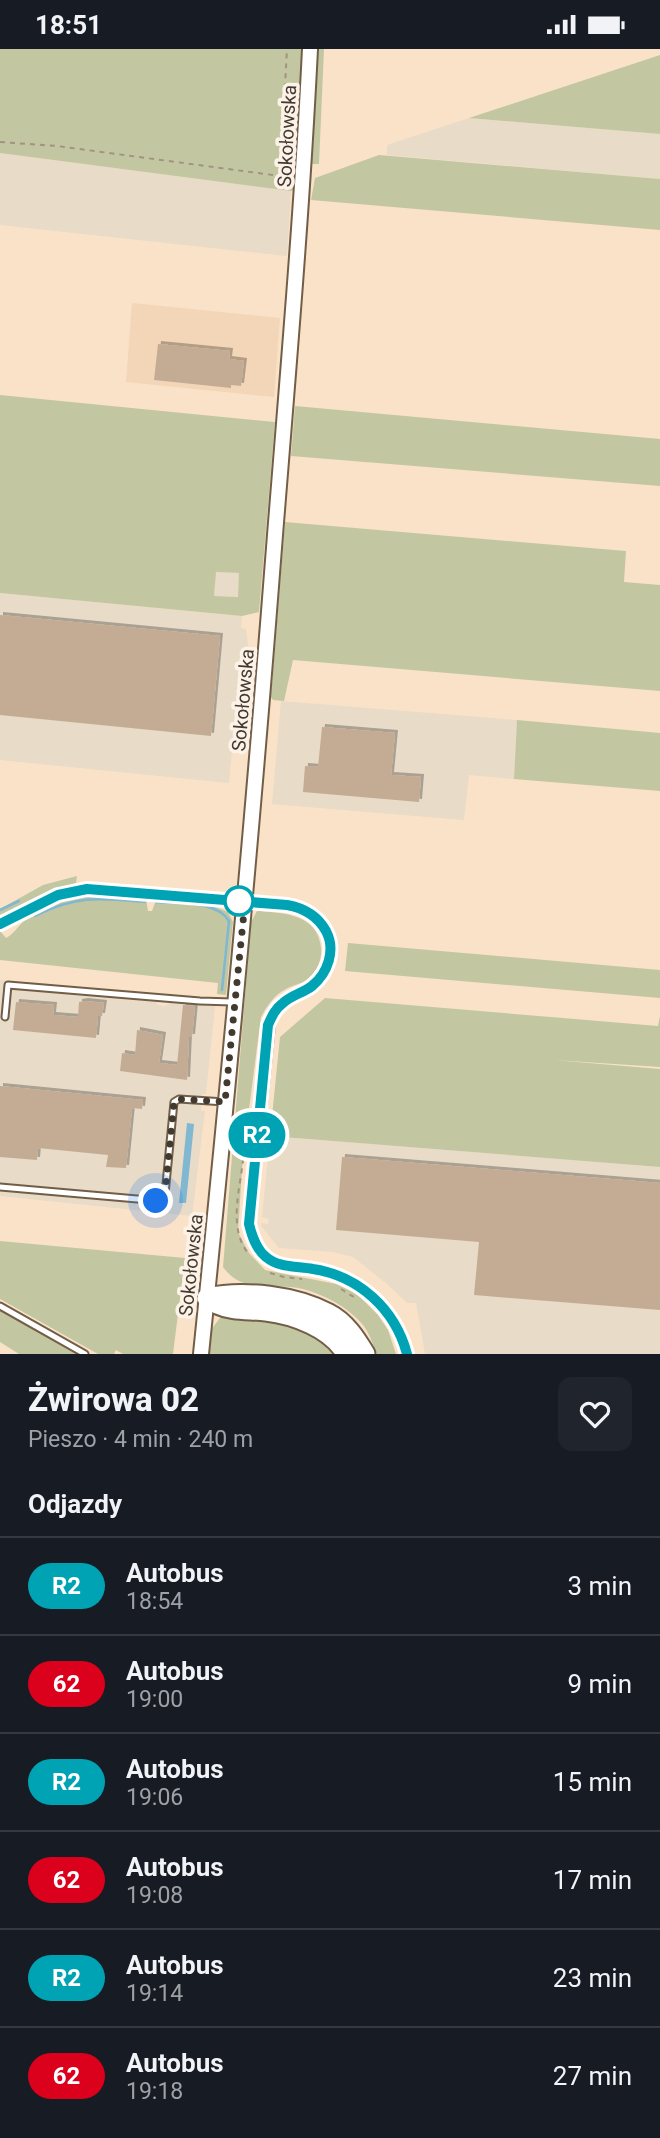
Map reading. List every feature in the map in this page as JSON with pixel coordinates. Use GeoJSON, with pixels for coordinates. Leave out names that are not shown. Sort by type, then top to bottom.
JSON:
{"type":"FeatureCollection","features":[{"type":"Feature","properties":{"kind":"highway"},"geometry":{"type":"LineString","coordinates":[[207,1298],[221,1295],[267,1297],[330,1314],[349,1330],[365,1354]]}},
{"type":"Feature","properties":{"kind":"highway"},"geometry":{"type":"LineString","coordinates":[[207,1298],[221,1306],[267,1311],[296,1318],[323,1331],[346,1354]]}},
{"type":"Feature","properties":{"kind":"street","name":"Sokołowska"},"geometry":{"type":"LineString","coordinates":[[201,1354],[222,1162],[225,1102],[245,902],[302,198],[310,49]]}},
{"type":"Feature","properties":{"kind":"street"},"geometry":{"type":"LineString","coordinates":[[0,924],[58,895],[87,889],[287,905],[306,910],[319,921],[328,935],[330,952],[327,967],[311,986],[285,1000],[272,1015],[268,1025],[249,1224],[252,1236],[266,1257],[274,1262],[329,1272],[373,1295],[396,1325],[407,1354]]}},
{"type":"Feature","properties":{"kind":"lane"},"geometry":{"type":"LineString","coordinates":[[5,1017],[8,985],[235,1002]]}},
{"type":"Feature","properties":{"kind":"lane"},"geometry":{"type":"LineString","coordinates":[[0,1187],[160,1201],[165,1194],[174,1102],[179,1099],[225,1102]]}},
{"type":"Feature","properties":{"kind":"lane"},"geometry":{"type":"LineString","coordinates":[[0,1306],[85,1354]]}},
{"type":"Feature","properties":{"kind":"path"},"geometry":{"type":"LineString","coordinates":[[0,142],[57,146],[280,176],[287,49]]}},
{"type":"Feature","properties":{"kind":"shaded area"},"geometry":{"type":"Polygon","coordinates":[[[469,118],[660,134],[660,179],[387,155],[387,145],[469,118]]]}},
{"type":"Feature","properties":{"kind":"shaded area"},"geometry":{"type":"Polygon","coordinates":[[[0,153],[291,191],[287,256],[0,225],[0,153]]]}},
{"type":"Feature","properties":{"kind":"shaded area"},"geometry":{"type":"Polygon","coordinates":[[[132,303],[280,318],[274,397],[126,382],[132,303]]]}},
{"type":"Feature","properties":{"kind":"shaded area"},"geometry":{"type":"Polygon","coordinates":[[[215,572],[240,573],[238,597],[214,596],[215,572]]]}},
{"type":"Feature","properties":{"kind":"shaded area"},"geometry":{"type":"Polygon","coordinates":[[[0,593],[242,616],[241,628],[246,629],[248,645],[239,751],[232,751],[229,783],[0,760],[0,593]]]}},
{"type":"Feature","properties":{"kind":"shaded area"},"geometry":{"type":"Polygon","coordinates":[[[281,701],[517,720],[514,779],[469,775],[464,820],[272,804],[281,701]]]}},
{"type":"Feature","properties":{"kind":"shaded area"},"geometry":{"type":"Polygon","coordinates":[[[0,980],[48,984],[48,992],[156,1002],[165,1006],[170,1003],[215,1006],[206,1094],[203,1094],[202,1101],[201,1111],[205,1111],[192,1216],[0,1196],[0,980]]]}},
{"type":"Feature","properties":{"kind":"shaded area"},"geometry":{"type":"Polygon","coordinates":[[[270,1136],[660,1167],[660,1354],[425,1354],[416,1303],[407,1303],[353,1257],[333,1252],[279,1248],[261,1226],[261,1223],[268,1224],[269,1219],[262,1217],[270,1136]]]}},
{"type":"Feature","properties":{"kind":"green space"},"geometry":{"type":"Polygon","coordinates":[[[0,49],[304,49],[296,189],[291,191],[0,153],[0,49]]]}},
{"type":"Feature","properties":{"kind":"green space"},"geometry":{"type":"Polygon","coordinates":[[[316,49],[324,49],[319,164],[311,164],[316,49]]]}},
{"type":"Feature","properties":{"kind":"green space"},"geometry":{"type":"Polygon","coordinates":[[[660,55],[660,134],[469,118],[660,55]]]}},
{"type":"Feature","properties":{"kind":"green space"},"geometry":{"type":"Polygon","coordinates":[[[379,155],[660,179],[660,230],[311,200],[315,178],[379,155]]]}},
{"type":"Feature","properties":{"kind":"green space"},"geometry":{"type":"Polygon","coordinates":[[[0,395],[275,422],[259,612],[242,616],[0,593],[0,395]],[[216,572],[214,596],[238,597],[239,573],[216,572]]]}},
{"type":"Feature","properties":{"kind":"green space"},"geometry":{"type":"Polygon","coordinates":[[[295,406],[660,439],[660,486],[291,456],[295,406]]]}},
{"type":"Feature","properties":{"kind":"green space"},"geometry":{"type":"Polygon","coordinates":[[[285,522],[626,551],[624,582],[660,585],[660,691],[293,660],[284,701],[273,700],[270,696],[270,684],[285,522]]]}},
{"type":"Feature","properties":{"kind":"green space"},"geometry":{"type":"Polygon","coordinates":[[[517,720],[660,733],[660,791],[514,779],[517,720]]]}},
{"type":"Feature","properties":{"kind":"green space"},"geometry":{"type":"Polygon","coordinates":[[[77,876],[76,883],[52,890],[0,916],[0,909],[43,885],[77,876]]]}},
{"type":"Feature","properties":{"kind":"green space"},"geometry":{"type":"Polygon","coordinates":[[[106,896],[146,899],[148,911],[152,911],[156,900],[211,905],[228,912],[233,922],[226,995],[217,994],[218,983],[0,960],[0,931],[6,938],[34,914],[63,901],[106,896]]]}},
{"type":"Feature","properties":{"kind":"green space"},"geometry":{"type":"Polygon","coordinates":[[[257,911],[298,917],[307,922],[314,928],[321,952],[319,964],[310,977],[278,994],[261,1017],[243,1155],[238,1232],[249,1253],[265,1270],[336,1284],[357,1294],[378,1315],[388,1330],[396,1354],[377,1354],[363,1325],[328,1298],[292,1287],[249,1284],[231,1276],[223,1267],[251,922],[257,911]]]}},
{"type":"Feature","properties":{"kind":"green space"},"geometry":{"type":"Polygon","coordinates":[[[348,943],[660,970],[660,998],[345,971],[348,943]]]}},
{"type":"Feature","properties":{"kind":"green space"},"geometry":{"type":"Polygon","coordinates":[[[325,998],[658,1026],[660,1016],[660,1067],[553,1060],[660,1069],[660,1167],[270,1136],[280,1037],[325,998]]]}},
{"type":"Feature","properties":{"kind":"green space"},"geometry":{"type":"Polygon","coordinates":[[[0,1241],[185,1258],[173,1354],[123,1354],[116,1350],[114,1354],[98,1354],[0,1299],[0,1241]]]}},
{"type":"Feature","properties":{"kind":"green space"},"geometry":{"type":"Polygon","coordinates":[[[0,1310],[77,1354],[19,1354],[0,1342],[0,1310]]]}},
{"type":"Feature","properties":{"kind":"green space"},"geometry":{"type":"Polygon","coordinates":[[[220,1318],[251,1319],[300,1327],[327,1342],[337,1354],[208,1354],[210,1331],[220,1318]]]}},
{"type":"Feature","properties":{"kind":"water"},"geometry":{"type":"Polygon","coordinates":[[[187,1123],[194,1124],[186,1203],[179,1203],[187,1123]]]}},
{"type":"Feature","properties":{"kind":"building"},"geometry":{"type":"Polygon","coordinates":[[[158,344],[230,351],[229,359],[244,361],[241,386],[231,385],[231,388],[154,380],[158,344]]]}},
{"type":"Feature","properties":{"kind":"building"},"geometry":{"type":"Polygon","coordinates":[[[0,615],[220,636],[211,736],[0,715],[0,615]]]}},
{"type":"Feature","properties":{"kind":"building"},"geometry":{"type":"Polygon","coordinates":[[[322,727],[395,733],[391,775],[421,777],[419,802],[303,792],[305,766],[318,767],[322,727]]]}},
{"type":"Feature","properties":{"kind":"building"},"geometry":{"type":"Polygon","coordinates":[[[16,1002],[54,1005],[53,1015],[78,1017],[79,1002],[104,1003],[102,1016],[98,1016],[96,1038],[13,1030],[16,1002]]]}},
{"type":"Feature","properties":{"kind":"building"},"geometry":{"type":"Polygon","coordinates":[[[183,1005],[195,1006],[192,1037],[189,1037],[187,1080],[120,1071],[122,1053],[135,1055],[137,1030],[163,1035],[159,1063],[177,1065],[183,1005]]]}},
{"type":"Feature","properties":{"kind":"building"},"geometry":{"type":"Polygon","coordinates":[[[0,1086],[143,1100],[142,1109],[132,1108],[126,1168],[106,1167],[108,1155],[38,1148],[37,1160],[0,1157],[0,1086]]]}},
{"type":"Feature","properties":{"kind":"building"},"geometry":{"type":"Polygon","coordinates":[[[342,1157],[660,1183],[660,1310],[474,1295],[479,1242],[336,1230],[342,1157]]]}},
{"type":"Feature","properties":{"kind":"waterway"},"geometry":{"type":"LineString","coordinates":[[0,910],[19,901]]}},
{"type":"Feature","properties":{"kind":"waterway"},"geometry":{"type":"LineString","coordinates":[[35,916],[76,901],[145,902]]}},
{"type":"Feature","properties":{"kind":"waterway"},"geometry":{"type":"LineString","coordinates":[[156,902],[206,906],[223,914],[229,921],[222,990]]}},
{"type":"Feature","properties":{"kind":"bus line","name":"R2"},"geometry":{"type":"LineString","coordinates":[[0,924],[58,895],[87,889],[287,905],[306,910],[316,917],[328,935],[330,952],[327,967],[311,986],[285,1000],[272,1015],[268,1025],[249,1224],[258,1248],[274,1262],[329,1272],[373,1295],[396,1325],[407,1354]]}},
{"type":"Feature","properties":{"kind":"route"},"geometry":{"type":"LineString","coordinates":[[156,1201],[163,1199],[165,1194],[174,1102],[179,1099],[225,1102],[245,902],[239,901]]}}]}
